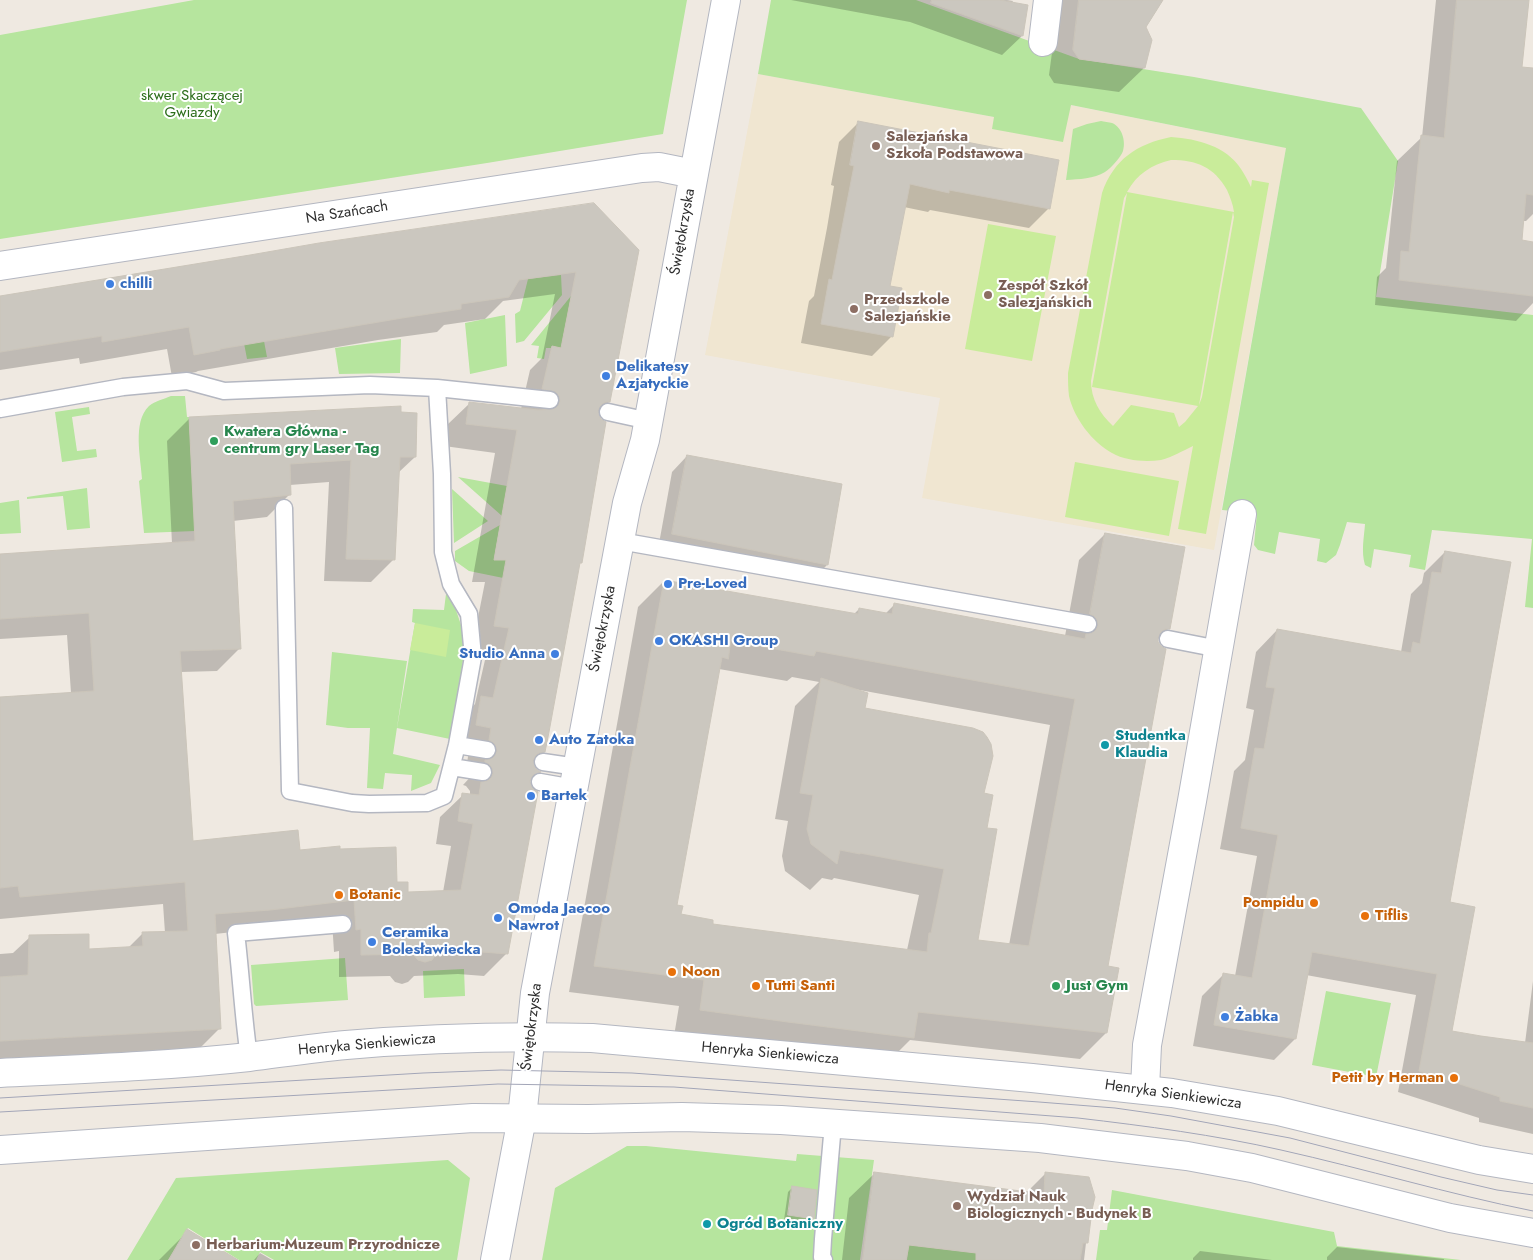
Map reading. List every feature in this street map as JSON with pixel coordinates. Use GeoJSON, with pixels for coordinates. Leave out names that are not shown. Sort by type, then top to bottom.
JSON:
{"type":"FeatureCollection","features":[{"type":"Feature","properties":{"kind":"street","name":"Świętokrzyska"},"geometry":{"type":"LineString","coordinates":[[495,1260],[522,1118],[535,994],[627,503],[649,421],[726,0]]}},
{"type":"Feature","properties":{"kind":"street"},"geometry":{"type":"LineString","coordinates":[[1043,42],[1048,0]]}},
{"type":"Feature","properties":{"kind":"street","name":"Na Szańcach"},"geometry":{"type":"LineString","coordinates":[[0,266],[642,168],[659,167],[694,174]]}},
{"type":"Feature","properties":{"kind":"street"},"geometry":{"type":"LineString","coordinates":[[1145,1090],[1148,1044],[1242,514]]}},
{"type":"Feature","properties":{"kind":"street","name":"Henryka Sienkiewicza"},"geometry":{"type":"LineString","coordinates":[[0,1073],[119,1067],[248,1057],[345,1045],[472,1037],[623,1040],[1145,1090],[1278,1111],[1479,1160],[1533,1170]]}},
{"type":"Feature","properties":{"kind":"street"},"geometry":{"type":"LineString","coordinates":[[0,1150],[473,1118],[725,1117],[1040,1138],[1187,1156],[1252,1168],[1450,1218],[1533,1233]]}},
{"type":"Feature","properties":{"kind":"lane"},"geometry":{"type":"LineString","coordinates":[[1,405],[124,387],[187,382],[224,391],[370,384],[437,388],[550,400]]}},
{"type":"Feature","properties":{"kind":"lane"},"geometry":{"type":"LineString","coordinates":[[284,508],[290,791],[352,803],[427,803],[444,796],[457,745],[473,657],[469,614],[451,584],[443,552],[442,474],[437,388]]}},
{"type":"Feature","properties":{"kind":"lane"},"geometry":{"type":"LineString","coordinates":[[608,412],[649,421]]}},
{"type":"Feature","properties":{"kind":"lane"},"geometry":{"type":"LineString","coordinates":[[620,541],[1088,624]]}},
{"type":"Feature","properties":{"kind":"lane"},"geometry":{"type":"LineString","coordinates":[[1168,639],[1219,649]]}},
{"type":"Feature","properties":{"kind":"lane"},"geometry":{"type":"LineString","coordinates":[[457,745],[487,750]]}},
{"type":"Feature","properties":{"kind":"lane"},"geometry":{"type":"LineString","coordinates":[[543,762],[575,778]]}},
{"type":"Feature","properties":{"kind":"lane"},"geometry":{"type":"LineString","coordinates":[[452,767],[483,772]]}},
{"type":"Feature","properties":{"kind":"lane"},"geometry":{"type":"LineString","coordinates":[[540,782],[575,778]]}},
{"type":"Feature","properties":{"kind":"lane"},"geometry":{"type":"LineString","coordinates":[[248,1057],[236,933],[343,924]]}},
{"type":"Feature","properties":{"kind":"lane"},"geometry":{"type":"LineString","coordinates":[[824,1260],[822,1256],[823,1239],[833,1124]]}},
{"type":"Feature","properties":{"kind":"shaded area","name":"Zespół Szkół Salezjańskich"},"geometry":{"type":"Polygon","coordinates":[[[758,74],[994,117],[1070,105],[1286,148],[1214,550],[922,498],[940,398],[705,355],[758,74]]]}},
{"type":"Feature","properties":{"kind":"green space","name":"skwer Skaczącej Gwiazdy"},"geometry":{"type":"Polygon","coordinates":[[[194,0],[687,0],[663,134],[0,239],[0,35],[194,0]]]}},
{"type":"Feature","properties":{"kind":"green space"},"geometry":{"type":"Polygon","coordinates":[[[771,0],[916,0],[1079,59],[1194,77],[1361,108],[1398,161],[1376,297],[1533,315],[1533,608],[1525,607],[1532,539],[1432,530],[1425,570],[1409,567],[1411,555],[1374,549],[1371,568],[1365,565],[1363,555],[1365,524],[1347,522],[1336,555],[1326,563],[1317,561],[1320,539],[1279,532],[1275,554],[1258,550],[1254,545],[1257,513],[1222,510],[1286,148],[1071,105],[1063,142],[992,129],[994,117],[758,74],[771,0]]]}},
{"type":"Feature","properties":{"kind":"green space"},"geometry":{"type":"Polygon","coordinates":[[[1101,121],[1112,123],[1121,131],[1124,143],[1122,153],[1113,165],[1101,174],[1066,180],[1073,129],[1101,121]]]}},
{"type":"Feature","properties":{"kind":"green space"},"geometry":{"type":"Polygon","coordinates":[[[1171,137],[1210,145],[1235,161],[1251,187],[1252,180],[1269,183],[1206,534],[1178,529],[1193,446],[1161,460],[1136,460],[1117,456],[1098,443],[1085,429],[1075,413],[1069,396],[1068,373],[1102,193],[1107,181],[1120,162],[1137,149],[1171,137]],[[1171,160],[1145,171],[1135,180],[1127,192],[1234,212],[1227,190],[1210,170],[1197,163],[1171,160]],[[1127,193],[1124,198],[1091,388],[1100,411],[1113,426],[1131,405],[1174,413],[1179,427],[1198,406],[1092,387],[1127,193]],[[1233,212],[1199,405],[1234,217],[1233,212]]]}},
{"type":"Feature","properties":{"kind":"green space"},"geometry":{"type":"Polygon","coordinates":[[[988,224],[1056,236],[1032,361],[965,349],[988,224]]]}},
{"type":"Feature","properties":{"kind":"green space"},"geometry":{"type":"Polygon","coordinates":[[[561,275],[562,295],[524,341],[516,343],[515,314],[520,311],[528,279],[561,275]]]}},
{"type":"Feature","properties":{"kind":"green space"},"geometry":{"type":"Polygon","coordinates":[[[571,296],[561,348],[552,346],[551,348],[546,348],[544,359],[537,358],[539,346],[531,345],[571,296]]]}},
{"type":"Feature","properties":{"kind":"green space"},"geometry":{"type":"Polygon","coordinates":[[[258,309],[267,357],[247,359],[238,312],[258,309]]]}},
{"type":"Feature","properties":{"kind":"green space"},"geometry":{"type":"Polygon","coordinates":[[[505,315],[507,366],[470,374],[465,323],[505,315]]]}},
{"type":"Feature","properties":{"kind":"green space"},"geometry":{"type":"Polygon","coordinates":[[[401,339],[400,373],[339,374],[335,348],[401,339]]]}},
{"type":"Feature","properties":{"kind":"green space"},"geometry":{"type":"Polygon","coordinates":[[[171,396],[185,396],[187,417],[189,417],[195,531],[144,533],[139,481],[142,479],[139,431],[144,413],[149,406],[171,396]]]}},
{"type":"Feature","properties":{"kind":"green space"},"geometry":{"type":"Polygon","coordinates":[[[89,407],[90,414],[72,417],[77,451],[96,449],[97,457],[62,462],[55,412],[89,407]]]}},
{"type":"Feature","properties":{"kind":"green space"},"geometry":{"type":"Polygon","coordinates":[[[1075,462],[1179,481],[1169,536],[1065,517],[1075,462]]]}},
{"type":"Feature","properties":{"kind":"green space"},"geometry":{"type":"Polygon","coordinates":[[[458,477],[507,486],[502,516],[458,477]]]}},
{"type":"Feature","properties":{"kind":"green space"},"geometry":{"type":"Polygon","coordinates":[[[87,488],[90,528],[67,530],[63,496],[27,499],[27,497],[87,488]]]}},
{"type":"Feature","properties":{"kind":"green space"},"geometry":{"type":"Polygon","coordinates":[[[452,489],[488,521],[454,543],[452,489]]]}},
{"type":"Feature","properties":{"kind":"green space"},"geometry":{"type":"Polygon","coordinates":[[[19,500],[21,533],[0,534],[0,503],[19,500]]]}},
{"type":"Feature","properties":{"kind":"green space"},"geometry":{"type":"Polygon","coordinates":[[[500,525],[494,559],[516,561],[513,580],[469,571],[455,561],[455,551],[500,525]]]}},
{"type":"Feature","properties":{"kind":"green space"},"geometry":{"type":"Polygon","coordinates":[[[446,594],[453,601],[463,631],[465,644],[450,739],[397,728],[415,623],[412,622],[413,609],[444,610],[446,594]]]}},
{"type":"Feature","properties":{"kind":"green space"},"geometry":{"type":"Polygon","coordinates":[[[415,623],[450,630],[446,657],[410,650],[415,623]]]}},
{"type":"Feature","properties":{"kind":"green space"},"geometry":{"type":"Polygon","coordinates":[[[332,652],[407,661],[393,754],[440,765],[431,783],[411,791],[412,775],[385,773],[383,789],[367,788],[370,728],[326,725],[332,652]]]}},
{"type":"Feature","properties":{"kind":"green space"},"geometry":{"type":"Polygon","coordinates":[[[345,958],[348,1000],[256,1006],[254,1004],[251,965],[345,958]]]}},
{"type":"Feature","properties":{"kind":"green space"},"geometry":{"type":"Polygon","coordinates":[[[464,969],[465,996],[424,998],[423,971],[464,969]]]}},
{"type":"Feature","properties":{"kind":"green space"},"geometry":{"type":"Polygon","coordinates":[[[1326,991],[1391,1003],[1376,1077],[1312,1065],[1326,991]]]}},
{"type":"Feature","properties":{"kind":"green space","name":"Ogród Botaniczny"},"geometry":{"type":"Polygon","coordinates":[[[627,1146],[646,1146],[796,1161],[797,1154],[874,1160],[860,1260],[542,1260],[555,1188],[627,1146]]]}},
{"type":"Feature","properties":{"kind":"green space"},"geometry":{"type":"Polygon","coordinates":[[[448,1160],[470,1178],[457,1260],[274,1260],[260,1252],[256,1260],[239,1260],[188,1228],[168,1260],[127,1260],[176,1178],[448,1160]]]}},
{"type":"Feature","properties":{"kind":"green space"},"geometry":{"type":"Polygon","coordinates":[[[1112,1190],[1334,1232],[1337,1246],[1461,1260],[1096,1260],[1100,1230],[1107,1230],[1112,1190]]]}},
{"type":"Feature","properties":{"kind":"green space"},"geometry":{"type":"Polygon","coordinates":[[[909,1245],[976,1253],[983,1260],[907,1260],[909,1245]]]}},
{"type":"Feature","properties":{"kind":"building"},"geometry":{"type":"Polygon","coordinates":[[[932,0],[1000,0],[1028,5],[1023,36],[931,3],[932,0]]]}},
{"type":"Feature","properties":{"kind":"building"},"geometry":{"type":"Polygon","coordinates":[[[1079,0],[1163,0],[1146,27],[1152,40],[1145,68],[1079,59],[1073,50],[1079,0]]]}},
{"type":"Feature","properties":{"kind":"building"},"geometry":{"type":"Polygon","coordinates":[[[1457,0],[1529,0],[1522,67],[1533,68],[1533,195],[1526,194],[1522,240],[1533,242],[1533,296],[1399,280],[1401,251],[1409,252],[1421,135],[1444,138],[1457,0]]]}},
{"type":"Feature","properties":{"kind":"building"},"geometry":{"type":"Polygon","coordinates":[[[858,121],[1059,160],[1050,209],[949,190],[949,193],[910,184],[890,286],[902,288],[893,337],[821,324],[829,279],[832,280],[854,166],[850,165],[858,121]]]}},
{"type":"Feature","properties":{"kind":"building"},"geometry":{"type":"Polygon","coordinates":[[[594,203],[639,250],[610,402],[605,402],[598,410],[601,419],[606,422],[582,563],[580,563],[545,752],[536,755],[533,760],[534,766],[541,772],[533,775],[530,781],[531,786],[538,792],[508,954],[482,952],[436,954],[432,960],[425,962],[418,960],[413,954],[361,955],[361,929],[356,930],[354,900],[270,910],[215,914],[221,1029],[0,1041],[0,977],[28,975],[29,935],[89,934],[89,949],[143,946],[142,932],[188,931],[185,882],[20,897],[18,886],[0,888],[0,697],[94,691],[89,613],[0,619],[0,554],[195,541],[189,417],[401,406],[401,412],[417,413],[416,457],[400,457],[395,560],[346,559],[351,460],[290,464],[291,495],[233,501],[241,649],[180,651],[193,841],[298,830],[300,850],[340,846],[340,849],[396,847],[397,882],[408,882],[408,892],[461,890],[473,824],[458,821],[462,793],[479,795],[481,782],[487,781],[493,774],[492,768],[485,760],[494,757],[497,751],[494,743],[489,740],[491,728],[476,725],[481,696],[493,698],[509,628],[494,626],[506,560],[494,560],[517,430],[466,424],[469,402],[538,410],[554,409],[558,406],[560,401],[556,392],[542,389],[552,346],[561,348],[576,272],[519,280],[509,297],[461,304],[461,309],[194,355],[189,327],[102,342],[102,336],[0,352],[0,296],[319,243],[594,203]]]}},
{"type":"Feature","properties":{"kind":"building"},"geometry":{"type":"Polygon","coordinates":[[[687,455],[842,484],[828,565],[672,534],[687,455]]]}},
{"type":"Feature","properties":{"kind":"building"},"geometry":{"type":"Polygon","coordinates":[[[1105,533],[1185,547],[1170,629],[1165,629],[1161,632],[1158,638],[1158,642],[1166,649],[1108,966],[1119,968],[1107,1033],[918,1012],[914,1038],[788,1022],[700,1010],[704,980],[594,966],[664,580],[858,614],[859,608],[892,614],[894,603],[1085,639],[1086,634],[1092,633],[1098,626],[1097,620],[1090,614],[1105,533]],[[731,641],[728,659],[722,657],[677,905],[683,906],[681,914],[713,920],[713,924],[927,952],[929,933],[931,933],[944,869],[840,850],[837,864],[811,844],[807,829],[813,795],[800,793],[821,678],[868,693],[865,708],[973,728],[983,732],[987,737],[991,744],[993,756],[984,793],[993,795],[987,828],[997,829],[978,940],[1029,946],[1075,699],[816,651],[814,656],[731,641]]]}},
{"type":"Feature","properties":{"kind":"building"},"geometry":{"type":"Polygon","coordinates":[[[1445,551],[1511,562],[1450,902],[1475,907],[1452,1031],[1533,1043],[1533,1108],[1500,1101],[1500,1097],[1419,1071],[1437,974],[1312,952],[1296,1039],[1214,1025],[1223,973],[1252,978],[1278,835],[1241,828],[1255,748],[1264,749],[1275,688],[1266,687],[1277,629],[1411,653],[1413,642],[1420,644],[1432,572],[1441,573],[1445,551]]]}},
{"type":"Feature","properties":{"kind":"building"},"geometry":{"type":"Polygon","coordinates":[[[874,1172],[1044,1194],[1045,1172],[1089,1177],[1095,1197],[1088,1243],[1083,1243],[1080,1260],[976,1260],[976,1253],[909,1245],[906,1260],[863,1260],[874,1172]]]}},
{"type":"Feature","properties":{"kind":"building"},"geometry":{"type":"Polygon","coordinates":[[[792,1186],[817,1190],[814,1219],[788,1215],[792,1186]]]}},
{"type":"Feature","properties":{"kind":"building","name":"Herbarium-Muzeum Przyrodnicze"},"geometry":{"type":"Polygon","coordinates":[[[187,1229],[238,1260],[169,1260],[187,1229]]]}},
{"type":"Feature","properties":{"kind":"tram line"},"geometry":{"type":"LineString","coordinates":[[0,1098],[423,1073],[501,1070],[632,1073],[1115,1108],[1171,1116],[1290,1138],[1441,1177],[1497,1190],[1533,1195]]}},
{"type":"Feature","properties":{"kind":"tram line"},"geometry":{"type":"LineString","coordinates":[[0,1112],[498,1084],[674,1087],[1078,1118],[1206,1135],[1281,1150],[1533,1211]]}},
{"type":"Feature","properties":{"kind":"place","name":"Salezjańska Szkoła Podstawowa"},"geometry":{"type":"Point","coordinates":[876,146]}},
{"type":"Feature","properties":{"kind":"place","name":"chilli"},"geometry":{"type":"Point","coordinates":[110,284]}},
{"type":"Feature","properties":{"kind":"place","name":"Zespół Szkół Salezjańskich"},"geometry":{"type":"Point","coordinates":[988,295]}},
{"type":"Feature","properties":{"kind":"place","name":"Przedszkole Salezjańskie"},"geometry":{"type":"Point","coordinates":[854,309]}},
{"type":"Feature","properties":{"kind":"place","name":"Delikatesy Azjatyckie"},"geometry":{"type":"Point","coordinates":[606,376]}},
{"type":"Feature","properties":{"kind":"place","name":"Kwatera Główna - centrum gry Laser Tag"},"geometry":{"type":"Point","coordinates":[214,441]}},
{"type":"Feature","properties":{"kind":"place","name":"Pre-Loved"},"geometry":{"type":"Point","coordinates":[668,584]}},
{"type":"Feature","properties":{"kind":"place","name":"OKASHI Group"},"geometry":{"type":"Point","coordinates":[659,641]}},
{"type":"Feature","properties":{"kind":"place","name":"Studio Anna"},"geometry":{"type":"Point","coordinates":[555,654]}},
{"type":"Feature","properties":{"kind":"place","name":"Auto Zatoka"},"geometry":{"type":"Point","coordinates":[539,740]}},
{"type":"Feature","properties":{"kind":"place","name":"Studentka Klaudia"},"geometry":{"type":"Point","coordinates":[1105,745]}},
{"type":"Feature","properties":{"kind":"place","name":"Bartek"},"geometry":{"type":"Point","coordinates":[531,796]}},
{"type":"Feature","properties":{"kind":"place","name":"Botanic"},"geometry":{"type":"Point","coordinates":[339,895]}},
{"type":"Feature","properties":{"kind":"place","name":"Pompidu"},"geometry":{"type":"Point","coordinates":[1314,903]}},
{"type":"Feature","properties":{"kind":"place","name":"Tiflis"},"geometry":{"type":"Point","coordinates":[1365,916]}},
{"type":"Feature","properties":{"kind":"place","name":"Omoda Jaecoo Nawrot"},"geometry":{"type":"Point","coordinates":[498,918]}},
{"type":"Feature","properties":{"kind":"place","name":"Ceramika Bolesławiecka"},"geometry":{"type":"Point","coordinates":[372,942]}},
{"type":"Feature","properties":{"kind":"place","name":"Noon"},"geometry":{"type":"Point","coordinates":[672,972]}},
{"type":"Feature","properties":{"kind":"place","name":"Tutti Santi"},"geometry":{"type":"Point","coordinates":[756,986]}},
{"type":"Feature","properties":{"kind":"place","name":"Just Gym"},"geometry":{"type":"Point","coordinates":[1056,986]}},
{"type":"Feature","properties":{"kind":"place","name":"Żabka"},"geometry":{"type":"Point","coordinates":[1225,1017]}},
{"type":"Feature","properties":{"kind":"place","name":"Petit by Herman"},"geometry":{"type":"Point","coordinates":[1454,1078]}},
{"type":"Feature","properties":{"kind":"place","name":"Wydział Nauk Biologicznych - Budynek B"},"geometry":{"type":"Point","coordinates":[957,1206]}},
{"type":"Feature","properties":{"kind":"place","name":"Ogród Botaniczny"},"geometry":{"type":"Point","coordinates":[707,1224]}},
{"type":"Feature","properties":{"kind":"place","name":"Herbarium-Muzeum Przyrodnicze"},"geometry":{"type":"Point","coordinates":[196,1245]}}]}
